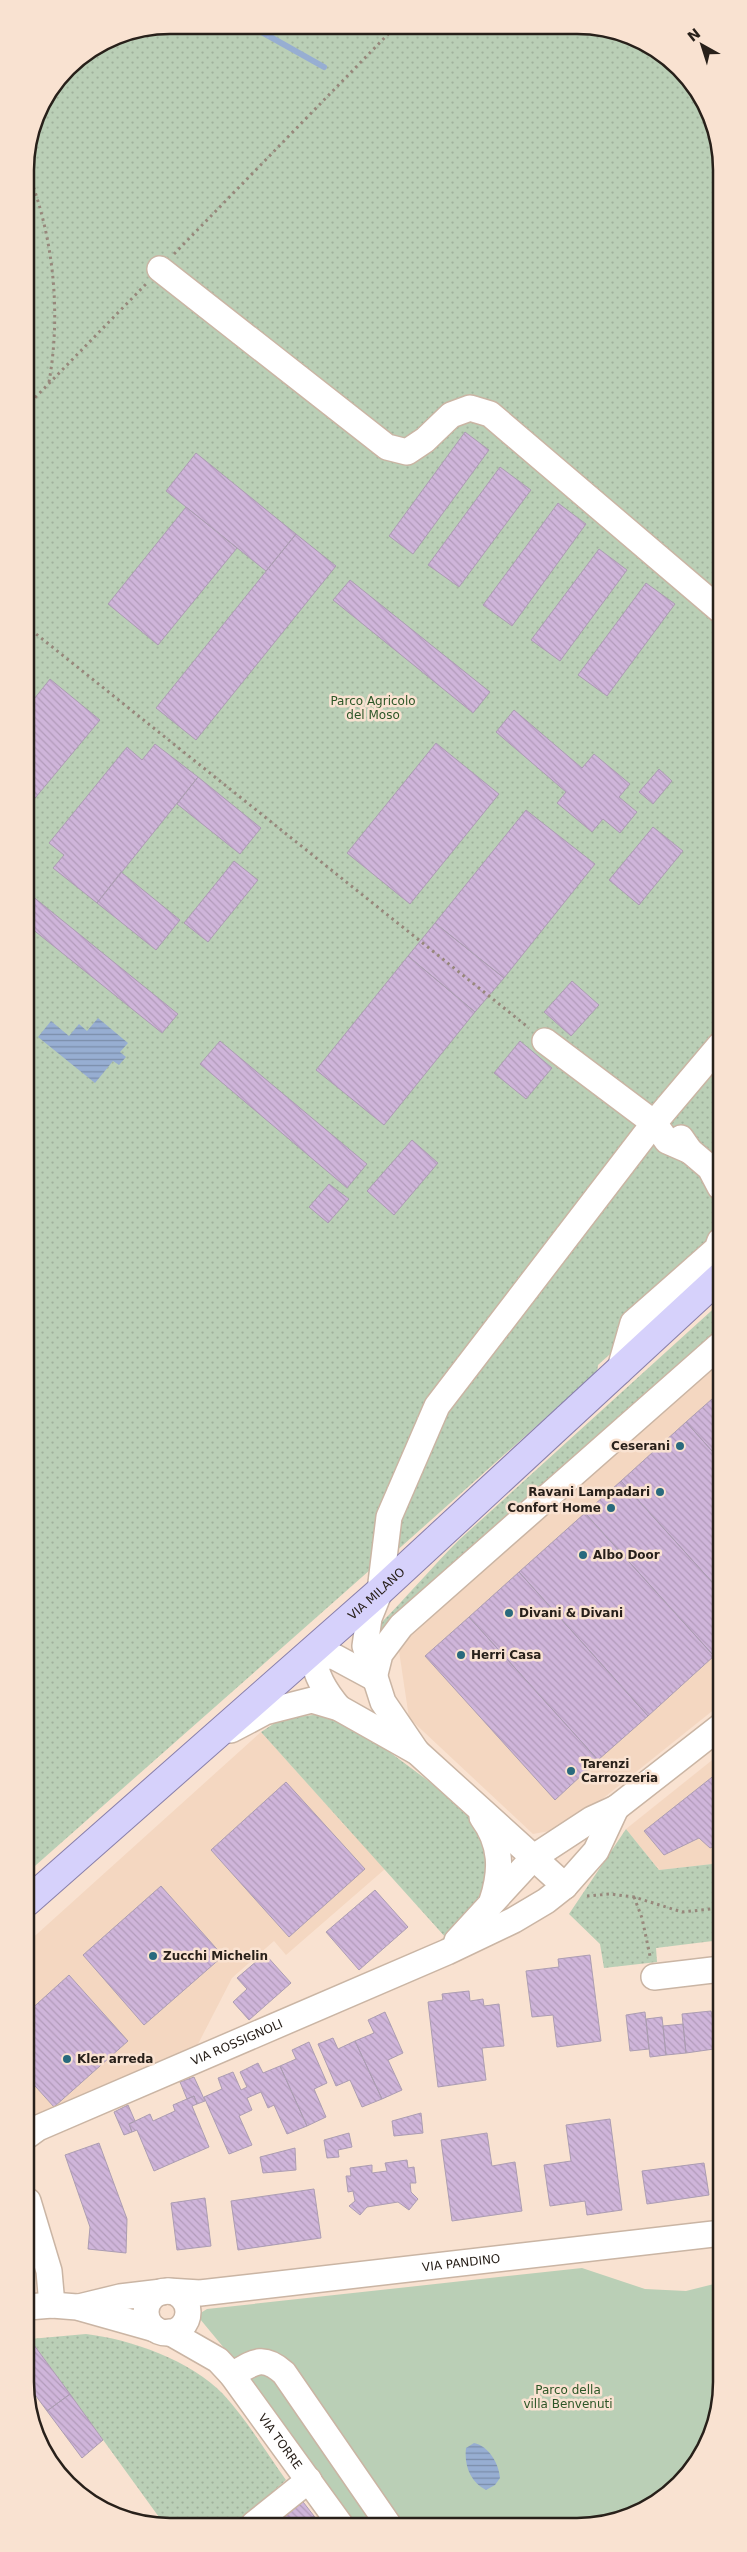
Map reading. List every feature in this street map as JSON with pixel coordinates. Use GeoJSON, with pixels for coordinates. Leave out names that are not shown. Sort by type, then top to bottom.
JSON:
{"type":"FeatureCollection","features":[{"type":"Feature","properties":{"kind":"main road","name":"VIA MILANO"},"geometry":{"type":"LineString","coordinates":[[34,1896],[380,1592],[713,1284]]}},
{"type":"Feature","properties":{"kind":"street"},"geometry":{"type":"LineString","coordinates":[[160,269],[387,447],[407,452],[425,440],[451,414],[470,408],[490,414],[713,604]]}},
{"type":"Feature","properties":{"kind":"street"},"geometry":{"type":"LineString","coordinates":[[545,1041],[654,1123],[676,1129],[690,1151],[713,1172]]}},
{"type":"Feature","properties":{"kind":"street","name":"VIA ROSSIGNOLI"},"geometry":{"type":"LineString","coordinates":[[417,1752],[383,1702],[365,1646],[369,1618],[380,1592],[389,1517],[437,1406],[654,1123],[713,1053]]}},
{"type":"Feature","properties":{"kind":"street"},"geometry":{"type":"LineString","coordinates":[[619,1372],[634,1323],[713,1253]]}},
{"type":"Feature","properties":{"kind":"street"},"geometry":{"type":"LineString","coordinates":[[312,1653],[335,1657],[374,1678],[380,1654],[401,1626],[713,1351]]}},
{"type":"Feature","properties":{"kind":"street","name":"VIA ROSSIGNOLI"},"geometry":{"type":"LineString","coordinates":[[312,1653],[315,1673],[324,1690],[338,1708]]}},
{"type":"Feature","properties":{"kind":"street","name":"VIA ROSSIGNOLI"},"geometry":{"type":"LineString","coordinates":[[211,1740],[265,1712],[284,1707],[312,1700],[338,1708],[417,1752],[534,1857]]}},
{"type":"Feature","properties":{"kind":"street","name":"VIA ROSSIGNOLI"},"geometry":{"type":"LineString","coordinates":[[447,1952],[534,1857],[592,1819],[616,1808],[713,1732]]}},
{"type":"Feature","properties":{"kind":"street","name":"VIA ROSSIGNOLI"},"geometry":{"type":"LineString","coordinates":[[467,1797],[489,1826],[500,1856],[499,1880],[490,1907]]}},
{"type":"Feature","properties":{"kind":"street","name":"VIA ROSSIGNOLI"},"geometry":{"type":"LineString","coordinates":[[34,2132],[47,2124],[447,1952],[514,1920],[546,1901],[565,1886],[596,1851],[616,1808]]}},
{"type":"Feature","properties":{"kind":"street"},"geometry":{"type":"LineString","coordinates":[[534,1857],[565,1886]]}},
{"type":"Feature","properties":{"kind":"street"},"geometry":{"type":"LineString","coordinates":[[654,1977],[713,1970]]}},
{"type":"Feature","properties":{"kind":"street"},"geometry":{"type":"LineString","coordinates":[[34,2222],[49,2271],[64,2306]]}},
{"type":"Feature","properties":{"kind":"street","name":"VIA PANDINO"},"geometry":{"type":"LineString","coordinates":[[34,2307],[64,2306],[165,2291],[192,2305],[713,2234]]}},
{"type":"Feature","properties":{"kind":"street"},"geometry":{"type":"LineString","coordinates":[[165,2291],[150,2299],[146,2312],[150,2325],[162,2331],[181,2327],[192,2305]]}},
{"type":"Feature","properties":{"kind":"street","name":"VIA TORRE"},"geometry":{"type":"LineString","coordinates":[[192,2305],[225,2368],[336,2518]]}},
{"type":"Feature","properties":{"kind":"street","name":"VIA PANDINO"},"geometry":{"type":"LineString","coordinates":[[64,2306],[162,2331]]}},
{"type":"Feature","properties":{"kind":"street","name":"VIA TORRE"},"geometry":{"type":"LineString","coordinates":[[162,2331],[225,2368]]}},
{"type":"Feature","properties":{"kind":"street"},"geometry":{"type":"LineString","coordinates":[[225,2368],[255,2361],[270,2363],[284,2374],[384,2518]]}},
{"type":"Feature","properties":{"kind":"street"},"geometry":{"type":"LineString","coordinates":[[262,2518],[309,2480]]}},
{"type":"Feature","properties":{"kind":"path"},"geometry":{"type":"LineString","coordinates":[[34,398],[388,34]]}},
{"type":"Feature","properties":{"kind":"path"},"geometry":{"type":"LineString","coordinates":[[34,187],[40,202],[55,301],[55,348],[49,382]]}},
{"type":"Feature","properties":{"kind":"path"},"geometry":{"type":"LineString","coordinates":[[34,632],[545,1041]]}},
{"type":"Feature","properties":{"kind":"path"},"geometry":{"type":"LineString","coordinates":[[565,1886],[577,1897],[610,1894],[634,1897],[682,1912],[713,1909]]}},
{"type":"Feature","properties":{"kind":"path"},"geometry":{"type":"LineString","coordinates":[[634,1897],[642,1918],[654,1977]]}},
{"type":"Feature","properties":{"kind":"shaded area"},"geometry":{"type":"Polygon","coordinates":[[[713,1367],[713,1710],[591,1808],[561,1829],[533,1834],[409,1718],[398,1644],[713,1367]]]}},
{"type":"Feature","properties":{"kind":"shaded area"},"geometry":{"type":"Polygon","coordinates":[[[261,1732],[385,1869],[286,1955],[274,1941],[232,1978],[196,2048],[34,2119],[34,1937],[261,1732]]]}},
{"type":"Feature","properties":{"kind":"shaded area"},"geometry":{"type":"Polygon","coordinates":[[[713,1759],[713,1864],[659,1870],[626,1829],[713,1759]]]}},
{"type":"Feature","properties":{"kind":"green space","name":"Parco Agricolo del Moso"},"geometry":{"type":"Polygon","coordinates":[[[586,34],[604,36],[637,48],[660,62],[673,74],[695,102],[703,118],[711,143],[713,170],[713,1261],[598,1365],[597,1372],[393,1554],[388,1554],[34,1867],[34,161],[38,134],[44,118],[67,80],[80,67],[102,52],[134,38],[152,35],[586,34]]]}},
{"type":"Feature","properties":{"kind":"green space"},"geometry":{"type":"Polygon","coordinates":[[[713,1309],[713,1336],[454,1567],[379,1642],[378,1626],[459,1540],[713,1309]]]}},
{"type":"Feature","properties":{"kind":"green space"},"geometry":{"type":"Polygon","coordinates":[[[321,1714],[364,1733],[458,1803],[479,1830],[489,1857],[487,1883],[479,1907],[447,1939],[261,1732],[281,1719],[321,1714]]]}},
{"type":"Feature","properties":{"kind":"green space"},"geometry":{"type":"Polygon","coordinates":[[[626,1829],[659,1870],[713,1864],[713,1941],[656,1948],[657,1962],[604,1968],[600,1944],[569,1914],[626,1829]]]}},
{"type":"Feature","properties":{"kind":"green space","name":"Parco della villa Benvenuti"},"geometry":{"type":"Polygon","coordinates":[[[582,2268],[645,2289],[686,2291],[713,2284],[713,2391],[711,2409],[703,2434],[680,2472],[660,2490],[645,2500],[621,2511],[604,2516],[577,2518],[351,2518],[234,2360],[200,2319],[199,2314],[207,2309],[582,2268]]]}},
{"type":"Feature","properties":{"kind":"green space"},"geometry":{"type":"Polygon","coordinates":[[[86,2334],[103,2337],[141,2346],[195,2371],[223,2394],[240,2414],[286,2480],[243,2518],[159,2517],[34,2345],[34,2339],[86,2334]]]}},
{"type":"Feature","properties":{"kind":"water"},"geometry":{"type":"Polygon","coordinates":[[[98,1018],[128,1043],[120,1052],[126,1057],[119,1065],[113,1061],[95,1083],[38,1037],[51,1021],[69,1036],[79,1024],[87,1031],[98,1018]]]}},
{"type":"Feature","properties":{"kind":"water"},"geometry":{"type":"Polygon","coordinates":[[[474,2443],[489,2452],[499,2473],[500,2478],[495,2485],[486,2490],[480,2487],[472,2478],[467,2467],[466,2448],[474,2443]]]}},
{"type":"Feature","properties":{"kind":"building"},"geometry":{"type":"Polygon","coordinates":[[[465,432],[489,450],[413,554],[389,536],[465,432]]]}},
{"type":"Feature","properties":{"kind":"building"},"geometry":{"type":"Polygon","coordinates":[[[196,453],[296,534],[266,571],[166,491],[196,453]]]}},
{"type":"Feature","properties":{"kind":"building"},"geometry":{"type":"Polygon","coordinates":[[[500,467],[531,490],[459,587],[428,565],[500,467]]]}},
{"type":"Feature","properties":{"kind":"building"},"geometry":{"type":"Polygon","coordinates":[[[558,503],[586,524],[512,626],[483,605],[558,503]]]}},
{"type":"Feature","properties":{"kind":"building"},"geometry":{"type":"Polygon","coordinates":[[[186,507],[237,548],[158,645],[108,604],[186,507]]]}},
{"type":"Feature","properties":{"kind":"building"},"geometry":{"type":"Polygon","coordinates":[[[296,534],[336,566],[196,740],[156,708],[296,534]]]}},
{"type":"Feature","properties":{"kind":"building"},"geometry":{"type":"Polygon","coordinates":[[[599,549],[627,570],[560,661],[531,640],[599,549]]]}},
{"type":"Feature","properties":{"kind":"building"},"geometry":{"type":"Polygon","coordinates":[[[350,580],[490,692],[473,713],[333,600],[350,580]]]}},
{"type":"Feature","properties":{"kind":"building"},"geometry":{"type":"Polygon","coordinates":[[[646,583],[675,604],[607,696],[578,675],[646,583]]]}},
{"type":"Feature","properties":{"kind":"building"},"geometry":{"type":"Polygon","coordinates":[[[50,679],[100,720],[34,799],[34,699],[50,679]]]}},
{"type":"Feature","properties":{"kind":"building"},"geometry":{"type":"Polygon","coordinates":[[[514,710],[582,768],[594,754],[630,784],[619,797],[637,812],[620,833],[603,819],[592,832],[557,803],[566,792],[496,732],[514,710]]]}},
{"type":"Feature","properties":{"kind":"building"},"geometry":{"type":"Polygon","coordinates":[[[436,743],[499,794],[410,904],[347,853],[436,743]]]}},
{"type":"Feature","properties":{"kind":"building"},"geometry":{"type":"Polygon","coordinates":[[[155,744],[198,777],[97,903],[53,868],[64,855],[49,843],[127,747],[142,760],[155,744]]]}},
{"type":"Feature","properties":{"kind":"building"},"geometry":{"type":"Polygon","coordinates":[[[659,769],[672,781],[653,804],[639,792],[659,769]]]}},
{"type":"Feature","properties":{"kind":"building"},"geometry":{"type":"Polygon","coordinates":[[[198,777],[261,828],[240,854],[177,804],[198,777]]]}},
{"type":"Feature","properties":{"kind":"building"},"geometry":{"type":"Polygon","coordinates":[[[526,810],[595,864],[504,978],[435,923],[526,810]]]}},
{"type":"Feature","properties":{"kind":"building"},"geometry":{"type":"Polygon","coordinates":[[[653,827],[683,851],[639,905],[609,880],[653,827]]]}},
{"type":"Feature","properties":{"kind":"building"},"geometry":{"type":"Polygon","coordinates":[[[234,861],[258,880],[208,942],[184,923],[234,861]]]}},
{"type":"Feature","properties":{"kind":"building"},"geometry":{"type":"Polygon","coordinates":[[[121,872],[180,920],[156,950],[97,903],[121,872]]]}},
{"type":"Feature","properties":{"kind":"building"},"geometry":{"type":"Polygon","coordinates":[[[34,897],[178,1014],[162,1033],[34,930],[34,897]]]}},
{"type":"Feature","properties":{"kind":"building"},"geometry":{"type":"Polygon","coordinates":[[[435,923],[504,978],[475,1012],[408,956],[435,923]]]}},
{"type":"Feature","properties":{"kind":"building"},"geometry":{"type":"Polygon","coordinates":[[[408,956],[475,1012],[384,1125],[316,1070],[408,956]]]}},
{"type":"Feature","properties":{"kind":"building"},"geometry":{"type":"Polygon","coordinates":[[[572,981],[599,1005],[571,1036],[544,1012],[572,981]]]}},
{"type":"Feature","properties":{"kind":"building"},"geometry":{"type":"Polygon","coordinates":[[[220,1041],[367,1164],[347,1188],[200,1064],[220,1041]]]}},
{"type":"Feature","properties":{"kind":"building"},"geometry":{"type":"Polygon","coordinates":[[[520,1041],[552,1068],[526,1099],[494,1073],[520,1041]]]}},
{"type":"Feature","properties":{"kind":"building"},"geometry":{"type":"Polygon","coordinates":[[[412,1140],[438,1163],[394,1215],[367,1191],[412,1140]]]}},
{"type":"Feature","properties":{"kind":"building"},"geometry":{"type":"Polygon","coordinates":[[[329,1184],[349,1199],[328,1223],[309,1207],[329,1184]]]}},
{"type":"Feature","properties":{"kind":"building"},"geometry":{"type":"Polygon","coordinates":[[[713,1398],[713,1452],[686,1422],[713,1398]]]}},
{"type":"Feature","properties":{"kind":"building"},"geometry":{"type":"Polygon","coordinates":[[[686,1422],[713,1452],[713,1583],[621,1481],[686,1422]]]}},
{"type":"Feature","properties":{"kind":"building"},"geometry":{"type":"Polygon","coordinates":[[[621,1481],[713,1583],[713,1655],[585,1513],[621,1481]]]}},
{"type":"Feature","properties":{"kind":"building"},"geometry":{"type":"Polygon","coordinates":[[[585,1513],[713,1657],[648,1716],[519,1572],[585,1513]]]}},
{"type":"Feature","properties":{"kind":"building"},"geometry":{"type":"Polygon","coordinates":[[[519,1572],[648,1716],[598,1760],[469,1617],[519,1572]]]}},
{"type":"Feature","properties":{"kind":"building"},"geometry":{"type":"Polygon","coordinates":[[[469,1617],[598,1760],[555,1800],[425,1656],[469,1617]]]}},
{"type":"Feature","properties":{"kind":"building"},"geometry":{"type":"Polygon","coordinates":[[[713,1776],[713,1847],[710,1848],[699,1838],[664,1855],[644,1831],[713,1776]]]}},
{"type":"Feature","properties":{"kind":"building"},"geometry":{"type":"Polygon","coordinates":[[[286,1782],[365,1869],[289,1937],[211,1850],[286,1782]]]}},
{"type":"Feature","properties":{"kind":"building","name":"Zucchi Michelin"},"geometry":{"type":"Polygon","coordinates":[[[161,1886],[223,1956],[144,2025],[83,1955],[161,1886]]]}},
{"type":"Feature","properties":{"kind":"building"},"geometry":{"type":"Polygon","coordinates":[[[375,1890],[408,1927],[359,1970],[326,1932],[375,1890]]]}},
{"type":"Feature","properties":{"kind":"building"},"geometry":{"type":"Polygon","coordinates":[[[265,1954],[291,1983],[249,2020],[233,2002],[247,1989],[237,1978],[265,1954]]]}},
{"type":"Feature","properties":{"kind":"building"},"geometry":{"type":"Polygon","coordinates":[[[590,1955],[601,2041],[557,2047],[553,2015],[532,2017],[526,1971],[559,1967],[558,1959],[590,1955]]]}},
{"type":"Feature","properties":{"kind":"building","name":"Kler arreda"},"geometry":{"type":"Polygon","coordinates":[[[69,1975],[128,2041],[54,2107],[34,2085],[34,2007],[69,1975]]]}},
{"type":"Feature","properties":{"kind":"building"},"geometry":{"type":"Polygon","coordinates":[[[469,1991],[470,2001],[483,1999],[484,2006],[499,2004],[504,2046],[482,2048],[486,2080],[438,2087],[428,2002],[443,2000],[442,1994],[469,1991]]]}},
{"type":"Feature","properties":{"kind":"building"},"geometry":{"type":"Polygon","coordinates":[[[711,2011],[713,2020],[713,2049],[686,2053],[682,2014],[711,2011]]]}},
{"type":"Feature","properties":{"kind":"building"},"geometry":{"type":"Polygon","coordinates":[[[385,2012],[403,2053],[388,2060],[402,2090],[382,2099],[355,2041],[374,2033],[368,2020],[385,2012]]]}},
{"type":"Feature","properties":{"kind":"building"},"geometry":{"type":"Polygon","coordinates":[[[645,2012],[649,2049],[630,2051],[626,2015],[645,2012]]]}},
{"type":"Feature","properties":{"kind":"building"},"geometry":{"type":"Polygon","coordinates":[[[662,2017],[666,2055],[650,2057],[646,2019],[662,2017]]]}},
{"type":"Feature","properties":{"kind":"building"},"geometry":{"type":"Polygon","coordinates":[[[683,2024],[686,2053],[666,2055],[663,2026],[683,2024]]]}},
{"type":"Feature","properties":{"kind":"building"},"geometry":{"type":"Polygon","coordinates":[[[333,2038],[338,2049],[355,2041],[382,2099],[362,2107],[350,2080],[336,2086],[318,2044],[333,2038]]]}},
{"type":"Feature","properties":{"kind":"building"},"geometry":{"type":"Polygon","coordinates":[[[309,2042],[327,2083],[314,2089],[326,2117],[307,2126],[280,2066],[296,2059],[292,2050],[309,2042]]]}},
{"type":"Feature","properties":{"kind":"building"},"geometry":{"type":"Polygon","coordinates":[[[258,2063],[263,2073],[280,2066],[307,2126],[287,2134],[274,2105],[268,2108],[261,2092],[247,2098],[252,2110],[239,2116],[252,2145],[229,2154],[204,2097],[222,2089],[218,2078],[233,2072],[241,2090],[247,2087],[240,2072],[258,2063]]]}},
{"type":"Feature","properties":{"kind":"building"},"geometry":{"type":"Polygon","coordinates":[[[194,2077],[205,2101],[197,2104],[194,2096],[187,2099],[180,2082],[194,2077]]]}},
{"type":"Feature","properties":{"kind":"building"},"geometry":{"type":"Polygon","coordinates":[[[194,2096],[197,2104],[192,2106],[209,2147],[154,2171],[137,2130],[132,2132],[129,2124],[150,2114],[153,2121],[175,2111],[173,2105],[194,2096]]]}},
{"type":"Feature","properties":{"kind":"building"},"geometry":{"type":"Polygon","coordinates":[[[128,2105],[135,2121],[129,2124],[132,2132],[124,2135],[114,2112],[128,2105]]]}},
{"type":"Feature","properties":{"kind":"building"},"geometry":{"type":"Polygon","coordinates":[[[421,2113],[423,2133],[394,2136],[392,2121],[421,2113]]]}},
{"type":"Feature","properties":{"kind":"building"},"geometry":{"type":"Polygon","coordinates":[[[610,2119],[622,2210],[587,2215],[585,2201],[550,2206],[544,2165],[571,2161],[566,2125],[610,2119]]]}},
{"type":"Feature","properties":{"kind":"building"},"geometry":{"type":"Polygon","coordinates":[[[349,2133],[352,2147],[338,2150],[339,2157],[327,2158],[324,2140],[349,2133]]]}},
{"type":"Feature","properties":{"kind":"building"},"geometry":{"type":"Polygon","coordinates":[[[487,2133],[492,2166],[515,2162],[522,2211],[452,2221],[441,2140],[487,2133]]]}},
{"type":"Feature","properties":{"kind":"building"},"geometry":{"type":"Polygon","coordinates":[[[99,2143],[127,2219],[126,2253],[88,2249],[90,2227],[65,2155],[99,2143]]]}},
{"type":"Feature","properties":{"kind":"building"},"geometry":{"type":"Polygon","coordinates":[[[295,2148],[296,2170],[263,2173],[260,2157],[295,2148]]]}},
{"type":"Feature","properties":{"kind":"building"},"geometry":{"type":"Polygon","coordinates":[[[407,2160],[408,2168],[414,2167],[416,2183],[410,2183],[411,2192],[418,2199],[409,2210],[398,2202],[367,2207],[360,2215],[349,2206],[355,2201],[353,2191],[348,2192],[346,2176],[351,2176],[350,2168],[372,2165],[372,2173],[387,2171],[385,2163],[407,2160]]]}},
{"type":"Feature","properties":{"kind":"building"},"geometry":{"type":"Polygon","coordinates":[[[704,2163],[709,2195],[647,2204],[642,2171],[704,2163]]]}},
{"type":"Feature","properties":{"kind":"building"},"geometry":{"type":"Polygon","coordinates":[[[314,2189],[321,2238],[238,2250],[231,2201],[314,2189]]]}},
{"type":"Feature","properties":{"kind":"building"},"geometry":{"type":"Polygon","coordinates":[[[205,2198],[211,2246],[177,2250],[171,2203],[205,2198]]]}},
{"type":"Feature","properties":{"kind":"building"},"geometry":{"type":"Polygon","coordinates":[[[34,2345],[70,2394],[47,2411],[34,2394],[34,2345]]]}},
{"type":"Feature","properties":{"kind":"building"},"geometry":{"type":"Polygon","coordinates":[[[70,2394],[103,2440],[82,2458],[47,2411],[70,2394]]]}},
{"type":"Feature","properties":{"kind":"building"},"geometry":{"type":"Polygon","coordinates":[[[300,2498],[314,2516],[311,2518],[275,2518],[300,2498]]]}},
{"type":"Feature","properties":{"kind":"waterway"},"geometry":{"type":"LineString","coordinates":[[265,34],[324,67]]}},
{"type":"Feature","properties":{"kind":"place","name":"Ceserani"},"geometry":{"type":"Point","coordinates":[680,1446]}},
{"type":"Feature","properties":{"kind":"place","name":"Ravani Lampadari"},"geometry":{"type":"Point","coordinates":[660,1492]}},
{"type":"Feature","properties":{"kind":"place","name":"Confort Home"},"geometry":{"type":"Point","coordinates":[611,1508]}},
{"type":"Feature","properties":{"kind":"place","name":"Albo Door"},"geometry":{"type":"Point","coordinates":[583,1555]}},
{"type":"Feature","properties":{"kind":"place","name":"Divani & Divani"},"geometry":{"type":"Point","coordinates":[509,1613]}},
{"type":"Feature","properties":{"kind":"place","name":"Herri Casa"},"geometry":{"type":"Point","coordinates":[461,1655]}},
{"type":"Feature","properties":{"kind":"place","name":"Tarenzi Carrozzeria"},"geometry":{"type":"Point","coordinates":[571,1771]}},
{"type":"Feature","properties":{"kind":"place","name":"Zucchi Michelin"},"geometry":{"type":"Point","coordinates":[153,1956]}},
{"type":"Feature","properties":{"kind":"place","name":"Kler arreda"},"geometry":{"type":"Point","coordinates":[67,2059]}}]}
